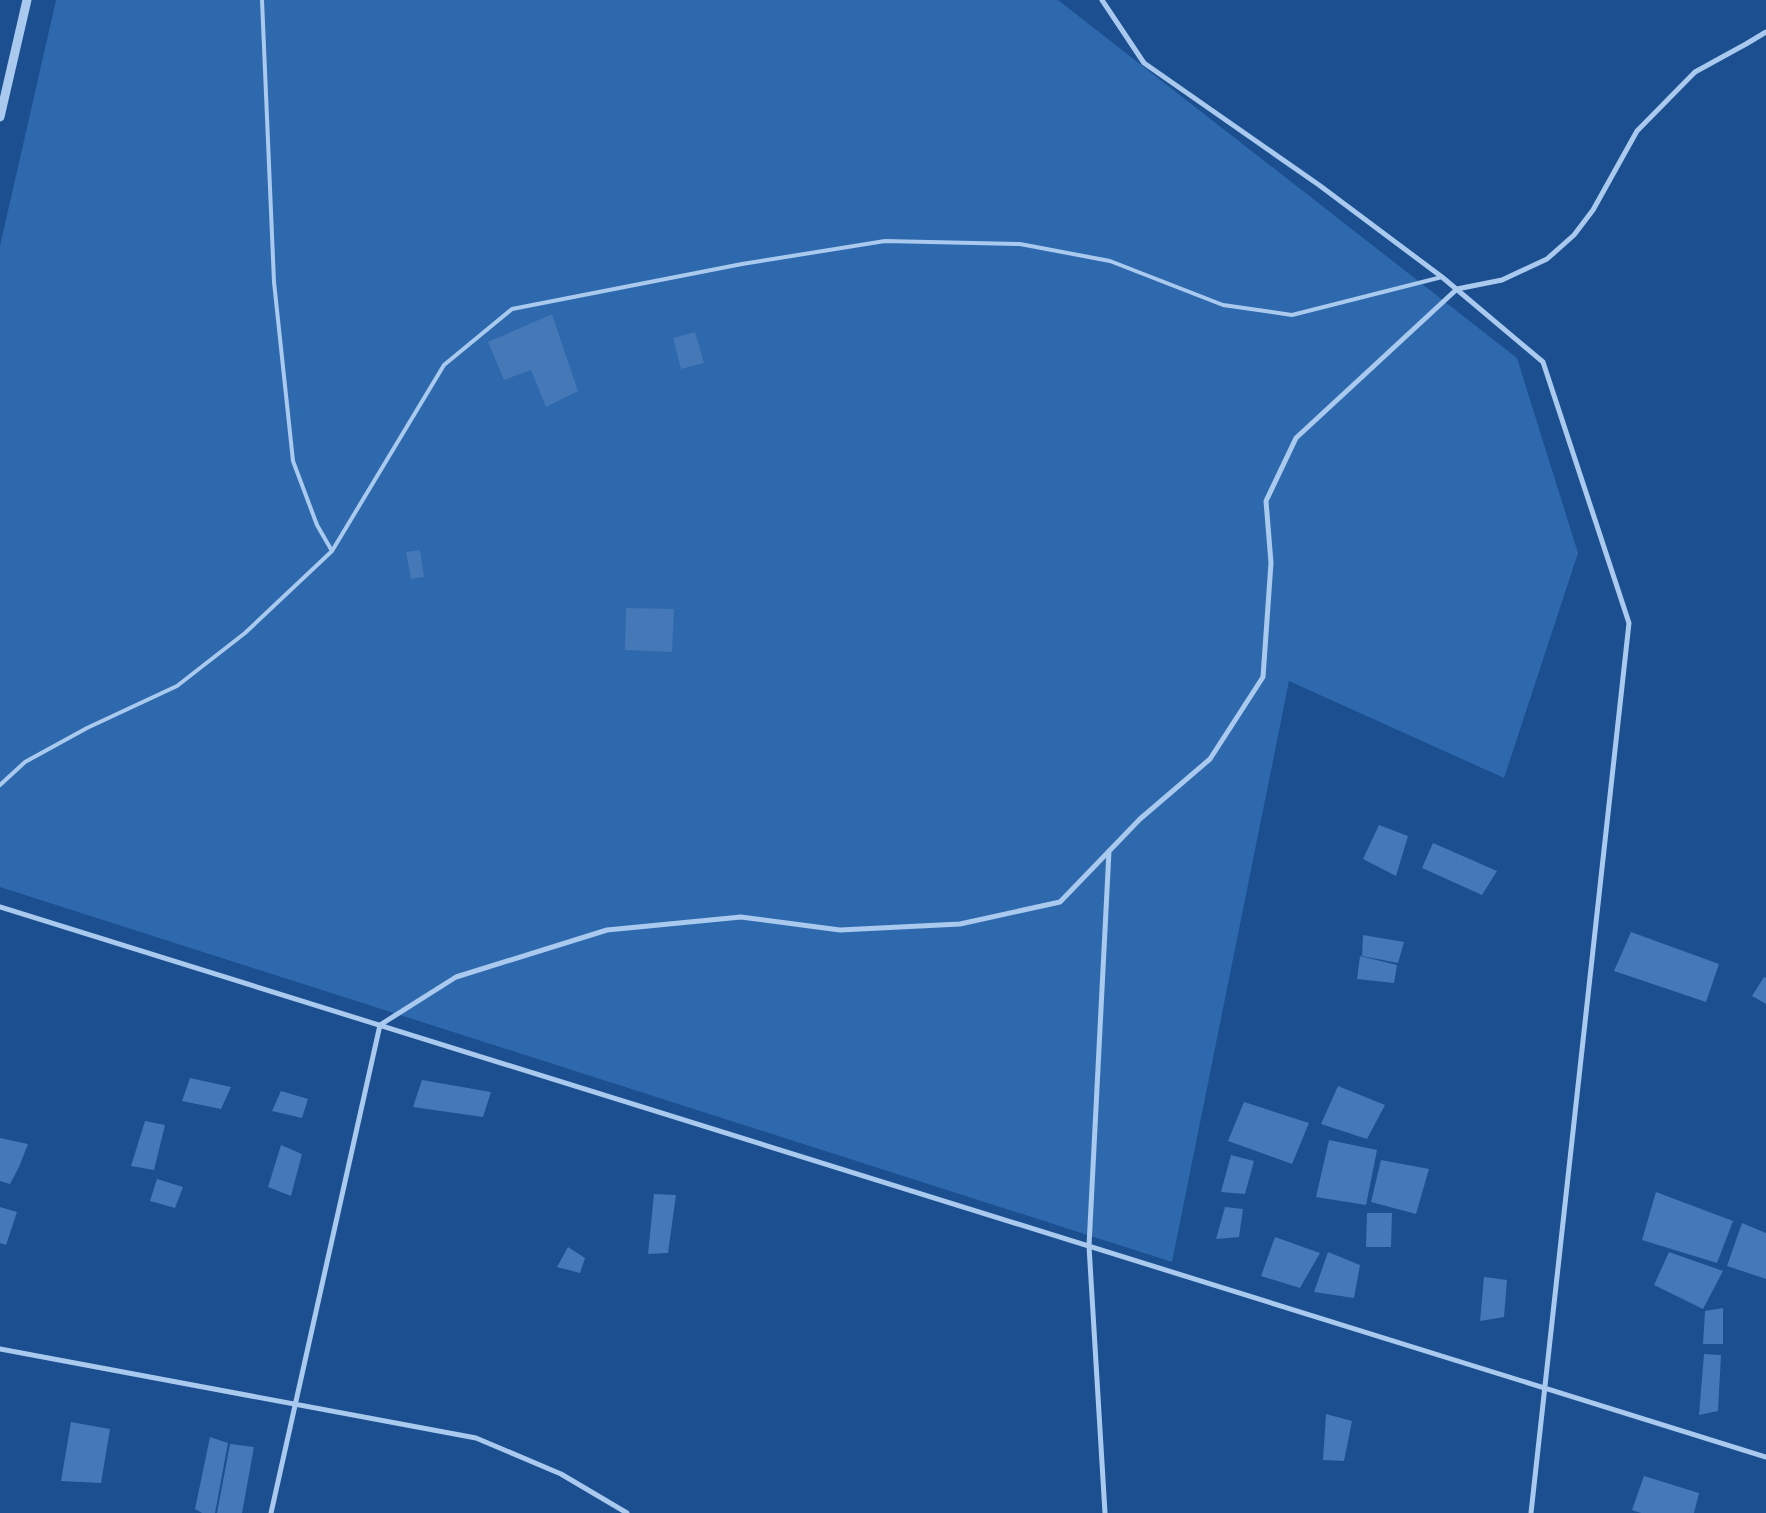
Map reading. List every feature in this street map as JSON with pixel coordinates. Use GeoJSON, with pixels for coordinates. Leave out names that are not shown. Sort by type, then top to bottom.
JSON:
{"type":"FeatureCollection","features":[{"type":"Feature","properties":{"kind":"street"},"geometry":{"type":"LineString","coordinates":[[0,117],[27,0]]}},
{"type":"Feature","properties":{"kind":"street"},"geometry":{"type":"LineString","coordinates":[[1102,0],[1144,63],[1319,186],[1442,277],[1542,362],[1628,623],[1531,1513]]}},
{"type":"Feature","properties":{"kind":"street"},"geometry":{"type":"LineString","coordinates":[[271,1513],[380,1025],[456,977],[607,930],[741,917],[840,930],[960,924],[1060,902],[1140,819],[1210,759],[1263,677],[1271,563],[1266,502],[1296,438],[1457,289],[1502,280],[1547,259],[1574,235],[1593,210],[1638,131],[1695,72],[1766,32]]}},
{"type":"Feature","properties":{"kind":"street"},"geometry":{"type":"LineString","coordinates":[[1105,1513],[1089,1246],[1109,851]]}},
{"type":"Feature","properties":{"kind":"street"},"geometry":{"type":"LineString","coordinates":[[0,907],[1766,1457]]}},
{"type":"Feature","properties":{"kind":"street"},"geometry":{"type":"LineString","coordinates":[[0,1349],[476,1438],[561,1474],[627,1513]]}},
{"type":"Feature","properties":{"kind":"lane"},"geometry":{"type":"LineString","coordinates":[[262,0],[274,282],[293,461],[317,525],[332,551]]}},
{"type":"Feature","properties":{"kind":"lane"},"geometry":{"type":"LineString","coordinates":[[0,785],[25,762],[87,728],[177,686],[245,633],[332,551],[444,365],[512,308],[742,264],[885,241],[1020,244],[1110,261],[1223,305],[1292,315],[1442,277]]}},
{"type":"Feature","properties":{"kind":"shaded area"},"geometry":{"type":"Polygon","coordinates":[[[56,0],[1058,0],[1517,358],[1578,553],[1504,778],[1289,681],[1172,1262],[0,887],[0,246],[56,0]]]}},
{"type":"Feature","properties":{"kind":"building"},"geometry":{"type":"Polygon","coordinates":[[[552,314],[578,391],[546,407],[531,370],[504,380],[488,342],[552,314]]]}},
{"type":"Feature","properties":{"kind":"building"},"geometry":{"type":"Polygon","coordinates":[[[695,332],[704,363],[681,369],[673,338],[695,332]]]}},
{"type":"Feature","properties":{"kind":"building"},"geometry":{"type":"Polygon","coordinates":[[[420,550],[424,577],[411,579],[406,552],[420,550]]]}},
{"type":"Feature","properties":{"kind":"building"},"geometry":{"type":"Polygon","coordinates":[[[626,608],[674,609],[672,652],[625,650],[626,608]]]}},
{"type":"Feature","properties":{"kind":"building"},"geometry":{"type":"Polygon","coordinates":[[[1379,825],[1408,836],[1396,876],[1363,859],[1379,825]]]}},
{"type":"Feature","properties":{"kind":"building"},"geometry":{"type":"Polygon","coordinates":[[[1433,843],[1497,871],[1482,895],[1422,868],[1433,843]]]}},
{"type":"Feature","properties":{"kind":"building"},"geometry":{"type":"Polygon","coordinates":[[[1631,932],[1719,964],[1706,1002],[1614,971],[1631,932]]]}},
{"type":"Feature","properties":{"kind":"building"},"geometry":{"type":"Polygon","coordinates":[[[1363,935],[1404,942],[1398,963],[1362,956],[1363,935]]]}},
{"type":"Feature","properties":{"kind":"building"},"geometry":{"type":"Polygon","coordinates":[[[1360,956],[1397,965],[1394,983],[1357,979],[1360,956]]]}},
{"type":"Feature","properties":{"kind":"building"},"geometry":{"type":"Polygon","coordinates":[[[1764,977],[1766,978],[1766,1004],[1752,996],[1764,977]]]}},
{"type":"Feature","properties":{"kind":"building"},"geometry":{"type":"Polygon","coordinates":[[[190,1078],[231,1087],[221,1109],[182,1101],[190,1078]]]}},
{"type":"Feature","properties":{"kind":"building"},"geometry":{"type":"Polygon","coordinates":[[[422,1080],[491,1092],[483,1117],[413,1107],[422,1080]]]}},
{"type":"Feature","properties":{"kind":"building"},"geometry":{"type":"Polygon","coordinates":[[[1338,1086],[1385,1105],[1367,1139],[1321,1124],[1338,1086]]]}},
{"type":"Feature","properties":{"kind":"building"},"geometry":{"type":"Polygon","coordinates":[[[281,1091],[308,1099],[302,1118],[272,1111],[281,1091]]]}},
{"type":"Feature","properties":{"kind":"building"},"geometry":{"type":"Polygon","coordinates":[[[1244,1102],[1309,1123],[1292,1164],[1228,1141],[1244,1102]]]}},
{"type":"Feature","properties":{"kind":"building"},"geometry":{"type":"Polygon","coordinates":[[[145,1121],[165,1125],[154,1170],[131,1166],[145,1121]]]}},
{"type":"Feature","properties":{"kind":"building"},"geometry":{"type":"Polygon","coordinates":[[[0,1138],[28,1144],[10,1184],[0,1181],[0,1138]]]}},
{"type":"Feature","properties":{"kind":"building"},"geometry":{"type":"Polygon","coordinates":[[[1329,1140],[1377,1150],[1366,1205],[1316,1197],[1329,1140]]]}},
{"type":"Feature","properties":{"kind":"building"},"geometry":{"type":"Polygon","coordinates":[[[281,1145],[302,1154],[291,1196],[268,1187],[281,1145]]]}},
{"type":"Feature","properties":{"kind":"building"},"geometry":{"type":"Polygon","coordinates":[[[1231,1155],[1254,1161],[1245,1194],[1221,1192],[1231,1155]]]}},
{"type":"Feature","properties":{"kind":"building"},"geometry":{"type":"Polygon","coordinates":[[[1381,1160],[1429,1169],[1416,1214],[1371,1202],[1381,1160]]]}},
{"type":"Feature","properties":{"kind":"building"},"geometry":{"type":"Polygon","coordinates":[[[157,1179],[183,1187],[175,1208],[150,1201],[157,1179]]]}},
{"type":"Feature","properties":{"kind":"building"},"geometry":{"type":"Polygon","coordinates":[[[1656,1192],[1733,1221],[1717,1263],[1642,1240],[1656,1192]]]}},
{"type":"Feature","properties":{"kind":"building"},"geometry":{"type":"Polygon","coordinates":[[[654,1194],[676,1195],[668,1253],[648,1254],[654,1194]]]}},
{"type":"Feature","properties":{"kind":"building"},"geometry":{"type":"Polygon","coordinates":[[[0,1207],[17,1212],[6,1245],[0,1243],[0,1207]]]}},
{"type":"Feature","properties":{"kind":"building"},"geometry":{"type":"Polygon","coordinates":[[[1225,1207],[1243,1209],[1239,1237],[1216,1239],[1225,1207]]]}},
{"type":"Feature","properties":{"kind":"building"},"geometry":{"type":"Polygon","coordinates":[[[1367,1213],[1392,1213],[1391,1247],[1366,1247],[1367,1213]]]}},
{"type":"Feature","properties":{"kind":"building"},"geometry":{"type":"Polygon","coordinates":[[[1742,1223],[1766,1233],[1766,1279],[1727,1266],[1742,1223]]]}},
{"type":"Feature","properties":{"kind":"building"},"geometry":{"type":"Polygon","coordinates":[[[1275,1237],[1320,1253],[1300,1288],[1261,1276],[1275,1237]]]}},
{"type":"Feature","properties":{"kind":"building"},"geometry":{"type":"Polygon","coordinates":[[[568,1247],[585,1258],[580,1273],[557,1267],[568,1247]]]}},
{"type":"Feature","properties":{"kind":"building"},"geometry":{"type":"Polygon","coordinates":[[[1328,1252],[1360,1265],[1354,1298],[1314,1292],[1328,1252]]]}},
{"type":"Feature","properties":{"kind":"building"},"geometry":{"type":"Polygon","coordinates":[[[1669,1252],[1723,1271],[1703,1309],[1654,1285],[1669,1252]]]}},
{"type":"Feature","properties":{"kind":"building"},"geometry":{"type":"Polygon","coordinates":[[[1484,1277],[1507,1280],[1504,1317],[1480,1321],[1484,1277]]]}},
{"type":"Feature","properties":{"kind":"building"},"geometry":{"type":"Polygon","coordinates":[[[1723,1308],[1723,1344],[1703,1344],[1705,1311],[1723,1308]]]}},
{"type":"Feature","properties":{"kind":"building"},"geometry":{"type":"Polygon","coordinates":[[[1704,1354],[1721,1355],[1718,1411],[1699,1415],[1704,1354]]]}},
{"type":"Feature","properties":{"kind":"building"},"geometry":{"type":"Polygon","coordinates":[[[1326,1414],[1352,1421],[1344,1461],[1323,1460],[1326,1414]]]}},
{"type":"Feature","properties":{"kind":"building"},"geometry":{"type":"Polygon","coordinates":[[[71,1422],[110,1429],[101,1483],[61,1481],[71,1422]]]}},
{"type":"Feature","properties":{"kind":"building"},"geometry":{"type":"Polygon","coordinates":[[[210,1437],[228,1443],[215,1513],[202,1513],[195,1509],[210,1437]]]}},
{"type":"Feature","properties":{"kind":"building"},"geometry":{"type":"Polygon","coordinates":[[[230,1444],[254,1447],[242,1513],[217,1513],[230,1444]]]}},
{"type":"Feature","properties":{"kind":"building"},"geometry":{"type":"Polygon","coordinates":[[[1644,1476],[1699,1493],[1694,1513],[1641,1513],[1632,1510],[1644,1476]]]}}]}
